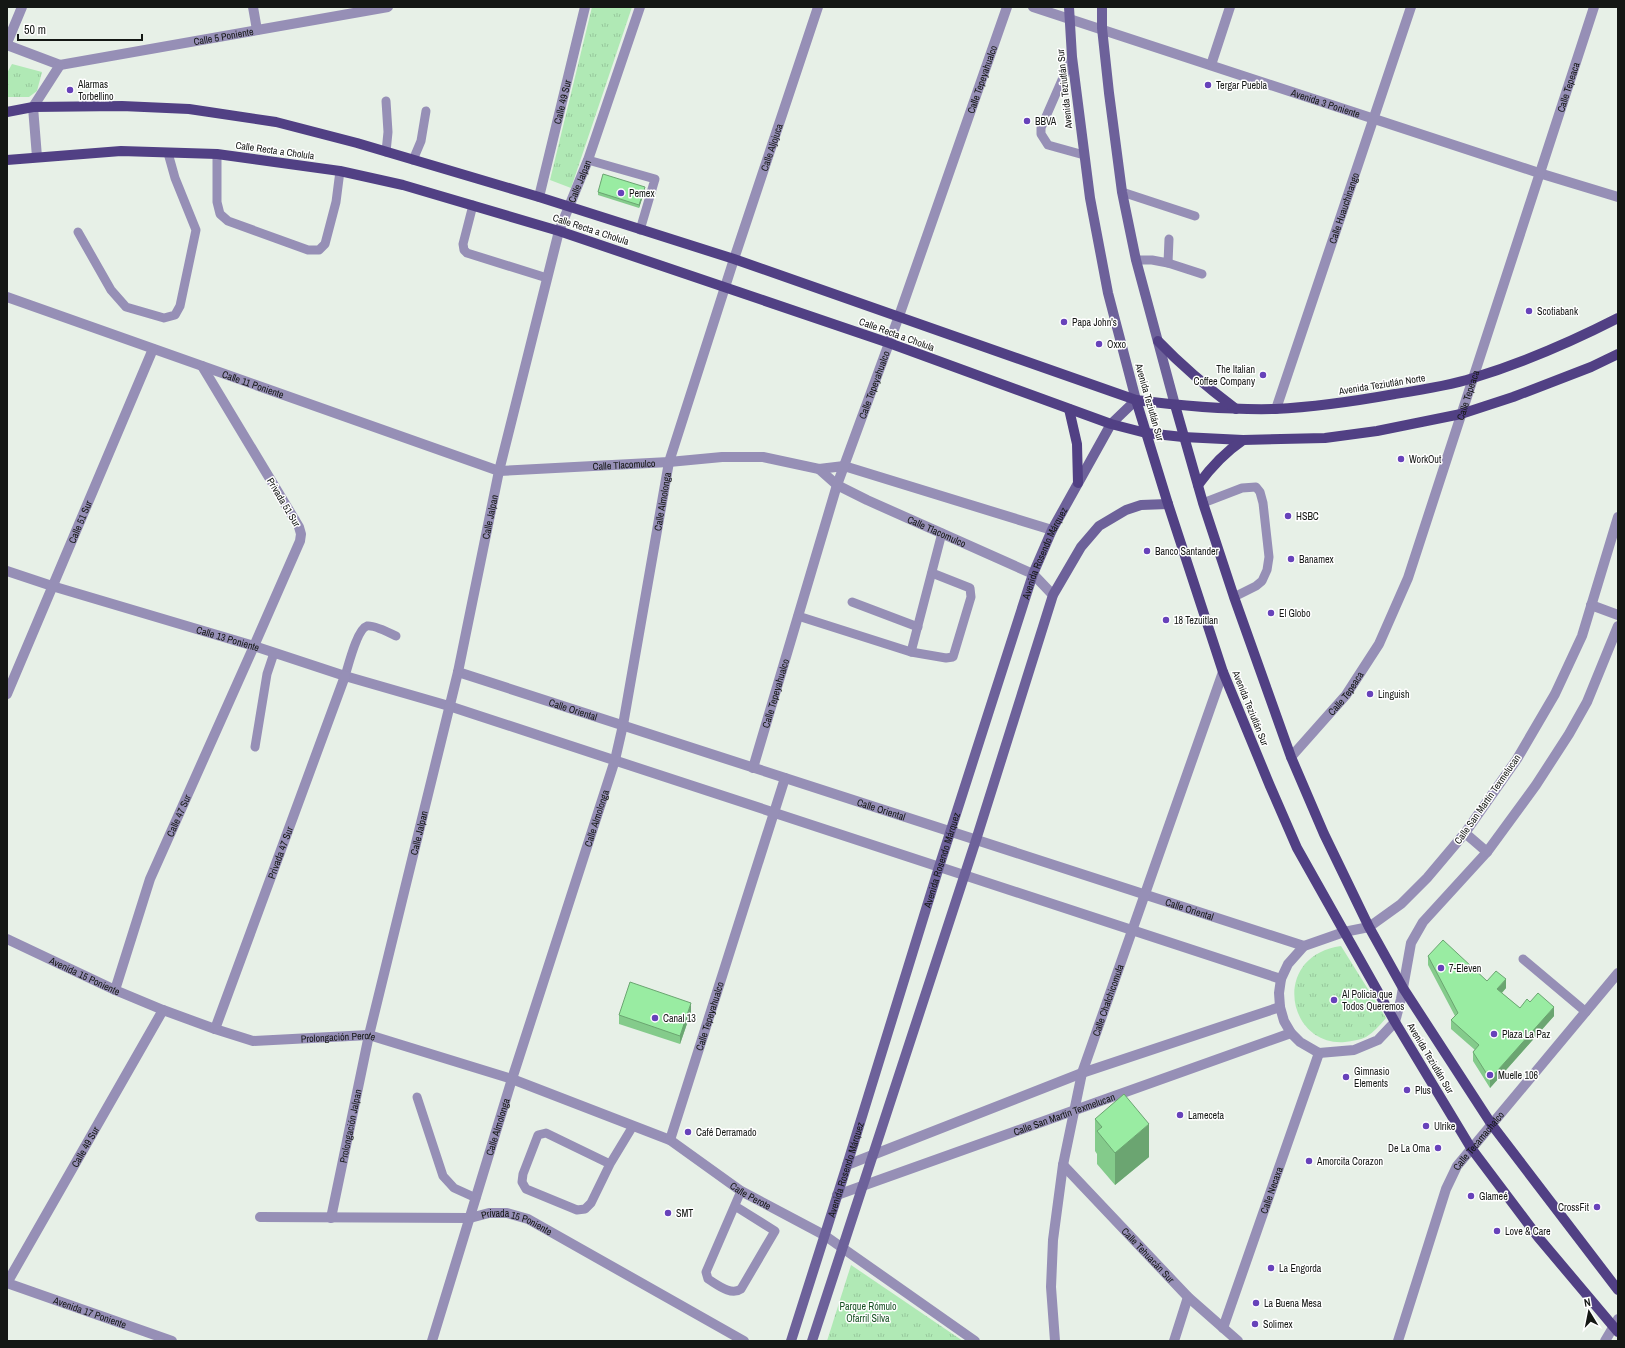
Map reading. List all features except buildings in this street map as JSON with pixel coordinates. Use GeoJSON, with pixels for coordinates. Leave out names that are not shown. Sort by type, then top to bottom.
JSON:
{"type":"FeatureCollection","features":[{"type":"Feature","properties":{"kind":"main road","name":"Avenida Teziutlán Sur"},"geometry":{"type":"LineString","coordinates":[[1069,7],[1072,57],[1084,155],[1108,293],[1136,400],[1168,504],[1224,672],[1270,786],[1297,848],[1395,1022],[1471,1148],[1538,1237],[1616,1326]]}},
{"type":"Feature","properties":{"kind":"main road","name":"Avenida Teziutlán Sur"},"geometry":{"type":"LineString","coordinates":[[1102,7],[1102,28],[1122,192],[1136,260],[1183,437],[1234,597],[1291,756],[1324,834],[1368,927],[1402,988],[1492,1125],[1618,1290]]}},
{"type":"Feature","properties":{"kind":"main road","name":"Calle Recta a Cholula"},"geometry":{"type":"LineString","coordinates":[[7,112],[33,107],[122,106],[189,109],[276,122],[386,152],[539,197],[734,259],[1136,400]]}},
{"type":"Feature","properties":{"kind":"main road","name":"Calle Recta a Cholula"},"geometry":{"type":"LineString","coordinates":[[7,160],[121,151],[217,154],[340,171],[403,185],[559,231],[889,343],[1111,424],[1146,433]]}},
{"type":"Feature","properties":{"kind":"main road","name":"Avenida Teziutlán Norte"},"geometry":{"type":"LineString","coordinates":[[1136,400],[1175,405],[1276,409],[1339,403],[1386,396],[1472,379],[1525,360],[1618,318]]}},
{"type":"Feature","properties":{"kind":"main road"},"geometry":{"type":"LineString","coordinates":[[1158,341],[1214,393],[1236,408]]}},
{"type":"Feature","properties":{"kind":"main road"},"geometry":{"type":"LineString","coordinates":[[1146,433],[1183,437],[1243,440],[1326,438],[1377,431],[1461,414],[1513,397],[1618,354]]}},
{"type":"Feature","properties":{"kind":"main road","name":"Avenida Rosendo Márquez"},"geometry":{"type":"LineString","coordinates":[[791,1341],[939,867],[1034,574],[1052,530],[1111,424],[1136,400]]}},
{"type":"Feature","properties":{"kind":"main road"},"geometry":{"type":"LineString","coordinates":[[1069,409],[1077,444],[1078,483]]}},
{"type":"Feature","properties":{"kind":"main road"},"geometry":{"type":"LineString","coordinates":[[1198,485],[1227,451],[1243,440]]}},
{"type":"Feature","properties":{"kind":"main road"},"geometry":{"type":"LineString","coordinates":[[812,1341],[976,840],[1053,595],[1080,547],[1099,526],[1126,510],[1141,505],[1168,504]]}},
{"type":"Feature","properties":{"kind":"street"},"geometry":{"type":"LineString","coordinates":[[22,7],[7,44],[60,65],[33,107],[37,157]]}},
{"type":"Feature","properties":{"kind":"street"},"geometry":{"type":"LineString","coordinates":[[253,7],[257,30]]}},
{"type":"Feature","properties":{"kind":"street","name":"Calle 5 Poniente"},"geometry":{"type":"LineString","coordinates":[[60,65],[388,7]]}},
{"type":"Feature","properties":{"kind":"street","name":"Calle 49 Sur"},"geometry":{"type":"LineString","coordinates":[[539,197],[585,7]]}},
{"type":"Feature","properties":{"kind":"street","name":"Calle Jalpan"},"geometry":{"type":"LineString","coordinates":[[369,1035],[458,672],[499,471],[559,231],[588,160],[640,7]]}},
{"type":"Feature","properties":{"kind":"street","name":"Calle Aljojuca"},"geometry":{"type":"LineString","coordinates":[[726,287],[818,7]]}},
{"type":"Feature","properties":{"kind":"street","name":"Calle Tepeyahualco"},"geometry":{"type":"LineString","coordinates":[[753,768],[837,485],[899,316],[1007,7]]}},
{"type":"Feature","properties":{"kind":"street","name":"Avenida 3 Poniente"},"geometry":{"type":"LineString","coordinates":[[1033,7],[1102,28],[1374,119],[1618,197]]}},
{"type":"Feature","properties":{"kind":"street"},"geometry":{"type":"LineString","coordinates":[[1211,65],[1230,7]]}},
{"type":"Feature","properties":{"kind":"street","name":"Calle Huauchinango"},"geometry":{"type":"LineString","coordinates":[[1276,409],[1411,7]]}},
{"type":"Feature","properties":{"kind":"street","name":"Calle Tepeaca"},"geometry":{"type":"LineString","coordinates":[[1291,756],[1346,695],[1379,644],[1408,578],[1594,7]]}},
{"type":"Feature","properties":{"kind":"street","name":"Calle Almolonga"},"geometry":{"type":"LineString","coordinates":[[432,1341],[512,1079],[615,760],[623,725],[669,462],[726,287]]}},
{"type":"Feature","properties":{"kind":"street","name":"Calle 11 Poniente"},"geometry":{"type":"LineString","coordinates":[[7,297],[499,471]]}},
{"type":"Feature","properties":{"kind":"street","name":"Calle 51 Sur"},"geometry":{"type":"LineString","coordinates":[[7,694],[153,349]]}},
{"type":"Feature","properties":{"kind":"street","name":"Privada 51 Sur"},"geometry":{"type":"LineString","coordinates":[[202,366],[302,534],[254,646]]}},
{"type":"Feature","properties":{"kind":"street","name":"Calle Tlacomulco"},"geometry":{"type":"LineString","coordinates":[[499,471],[669,462],[722,457],[763,457],[819,468],[844,466],[1052,530]]}},
{"type":"Feature","properties":{"kind":"street","name":"Calle Tlacomulco"},"geometry":{"type":"LineString","coordinates":[[819,468],[837,485],[1034,574],[1053,595]]}},
{"type":"Feature","properties":{"kind":"street","name":"Calle San Martín Texmelucan"},"geometry":{"type":"LineString","coordinates":[[1319,1053],[1300,1042],[1291,1033],[1284,1021],[1280,1007],[1279,993],[1281,979],[1288,964],[1304,946],[1344,932],[1368,927],[1401,904],[1427,878],[1465,833],[1517,759],[1554,694],[1582,636],[1618,517]]}},
{"type":"Feature","properties":{"kind":"street","name":"Calle 13 Poniente"},"geometry":{"type":"LineString","coordinates":[[7,571],[52,586],[254,646],[345,676],[449,706]]}},
{"type":"Feature","properties":{"kind":"street"},"geometry":{"type":"LineString","coordinates":[[1591,605],[1618,615]]}},
{"type":"Feature","properties":{"kind":"street"},"geometry":{"type":"LineString","coordinates":[[1319,1053],[1354,1050],[1378,1040],[1395,1022],[1410,942],[1423,922],[1487,852],[1536,785],[1569,734],[1587,702],[1618,626]]}},
{"type":"Feature","properties":{"kind":"street","name":"Calle 47 Sur"},"geometry":{"type":"LineString","coordinates":[[116,990],[150,878],[254,646]]}},
{"type":"Feature","properties":{"kind":"street","name":"Calle Oriental"},"geometry":{"type":"LineString","coordinates":[[458,672],[1304,946]]}},
{"type":"Feature","properties":{"kind":"street","name":"Calle Chalchicomula"},"geometry":{"type":"LineString","coordinates":[[1055,1341],[1051,1287],[1053,1240],[1063,1165],[1082,1073],[1134,930],[1144,894],[1224,672]]}},
{"type":"Feature","properties":{"kind":"street","name":"Privada 47 Sur"},"geometry":{"type":"LineString","coordinates":[[215,1030],[345,676]]}},
{"type":"Feature","properties":{"kind":"street"},"geometry":{"type":"LineString","coordinates":[[449,706],[1281,979]]}},
{"type":"Feature","properties":{"kind":"street","name":"Calle Tepeyahualco"},"geometry":{"type":"LineString","coordinates":[[670,1140],[785,778]]}},
{"type":"Feature","properties":{"kind":"street"},"geometry":{"type":"LineString","coordinates":[[1465,833],[1487,852]]}},
{"type":"Feature","properties":{"kind":"street","name":"Avenida 15 Poniente"},"geometry":{"type":"LineString","coordinates":[[7,939],[116,990],[163,1010]]}},
{"type":"Feature","properties":{"kind":"street","name":"Calle Tecamachalco"},"geometry":{"type":"LineString","coordinates":[[1398,1341],[1446,1189],[1457,1166],[1618,973]]}},
{"type":"Feature","properties":{"kind":"street"},"geometry":{"type":"LineString","coordinates":[[847,1165],[1082,1073],[1280,1007]]}},
{"type":"Feature","properties":{"kind":"street","name":"Calle 49 Sur"},"geometry":{"type":"LineString","coordinates":[[7,1283],[163,1010]]}},
{"type":"Feature","properties":{"kind":"street","name":"Prolongación Perote"},"geometry":{"type":"LineString","coordinates":[[163,1010],[215,1030],[253,1041],[369,1035],[512,1079]]}},
{"type":"Feature","properties":{"kind":"street","name":"Calle San Martín Texmelucan"},"geometry":{"type":"LineString","coordinates":[[837,1195],[1291,1033]]}},
{"type":"Feature","properties":{"kind":"street","name":"Prolongación Jalpan"},"geometry":{"type":"LineString","coordinates":[[331,1218],[369,1035]]}},
{"type":"Feature","properties":{"kind":"street","name":"Calle Necaxa"},"geometry":{"type":"LineString","coordinates":[[1223,1328],[1319,1053]]}},
{"type":"Feature","properties":{"kind":"street","name":"Calle Perote"},"geometry":{"type":"LineString","coordinates":[[512,1079],[670,1140],[741,1190],[824,1235],[975,1341]]}},
{"type":"Feature","properties":{"kind":"street","name":"Calle Tehuacán Sur"},"geometry":{"type":"LineString","coordinates":[[1063,1165],[1188,1297],[1238,1341]]}},
{"type":"Feature","properties":{"kind":"street","name":"Privada 15 Poniente"},"geometry":{"type":"LineString","coordinates":[[260,1217],[470,1218],[489,1213],[507,1213],[528,1219],[744,1341]]}},
{"type":"Feature","properties":{"kind":"street","name":"Avenida 17 Poniente"},"geometry":{"type":"LineString","coordinates":[[7,1283],[172,1341]]}},
{"type":"Feature","properties":{"kind":"street"},"geometry":{"type":"LineString","coordinates":[[1174,1341],[1188,1297]]}},
{"type":"Feature","properties":{"kind":"street"},"geometry":{"type":"LineString","coordinates":[[1605,1341],[1616,1326]]}},
{"type":"Feature","properties":{"kind":"lane"},"geometry":{"type":"LineString","coordinates":[[1072,57],[1041,128],[1041,134],[1048,145],[1084,155]]}},
{"type":"Feature","properties":{"kind":"lane"},"geometry":{"type":"LineString","coordinates":[[386,101],[388,132],[386,152]]}},
{"type":"Feature","properties":{"kind":"lane"},"geometry":{"type":"LineString","coordinates":[[414,160],[421,141],[426,111]]}},
{"type":"Feature","properties":{"kind":"lane"},"geometry":{"type":"LineString","coordinates":[[78,232],[111,290],[126,307],[164,318],[175,316],[180,306],[196,230],[175,178],[168,153]]}},
{"type":"Feature","properties":{"kind":"lane"},"geometry":{"type":"LineString","coordinates":[[217,154],[217,202],[220,214],[228,221],[308,250],[319,250],[325,244],[336,202],[340,171]]}},
{"type":"Feature","properties":{"kind":"lane"},"geometry":{"type":"LineString","coordinates":[[588,160],[655,179],[640,230]]}},
{"type":"Feature","properties":{"kind":"lane"},"geometry":{"type":"LineString","coordinates":[[1122,192],[1195,216]]}},
{"type":"Feature","properties":{"kind":"lane"},"geometry":{"type":"LineString","coordinates":[[473,205],[463,244],[464,250],[467,253],[547,278]]}},
{"type":"Feature","properties":{"kind":"lane"},"geometry":{"type":"LineString","coordinates":[[1168,263],[1169,238]]}},
{"type":"Feature","properties":{"kind":"lane"},"geometry":{"type":"LineString","coordinates":[[1136,260],[1152,260],[1168,263],[1202,274]]}},
{"type":"Feature","properties":{"kind":"lane"},"geometry":{"type":"LineString","coordinates":[[1204,503],[1242,488],[1256,487],[1260,492],[1263,503],[1269,557],[1267,570],[1262,581],[1256,586],[1234,597]]}},
{"type":"Feature","properties":{"kind":"lane"},"geometry":{"type":"LineString","coordinates":[[912,652],[942,533]]}},
{"type":"Feature","properties":{"kind":"lane"},"geometry":{"type":"LineString","coordinates":[[798,616],[912,652],[946,658],[953,657],[971,597],[970,588],[932,573]]}},
{"type":"Feature","properties":{"kind":"lane"},"geometry":{"type":"LineString","coordinates":[[852,602],[918,626]]}},
{"type":"Feature","properties":{"kind":"lane"},"geometry":{"type":"LineString","coordinates":[[345,676],[350,657],[362,629],[367,626],[372,626],[396,636]]}},
{"type":"Feature","properties":{"kind":"lane"},"geometry":{"type":"LineString","coordinates":[[255,747],[267,674],[274,653]]}},
{"type":"Feature","properties":{"kind":"lane"},"geometry":{"type":"LineString","coordinates":[[1523,959],[1586,1012]]}},
{"type":"Feature","properties":{"kind":"lane"},"geometry":{"type":"LineString","coordinates":[[417,1097],[443,1176],[454,1188],[476,1198]]}},
{"type":"Feature","properties":{"kind":"lane"},"geometry":{"type":"LineString","coordinates":[[610,1164],[546,1133],[542,1133],[538,1135],[522,1174],[522,1182],[526,1189],[577,1210],[585,1209],[591,1203],[610,1164],[633,1126]]}},
{"type":"Feature","properties":{"kind":"lane"},"geometry":{"type":"LineString","coordinates":[[735,1206],[775,1231],[741,1289],[732,1293],[708,1279],[706,1272],[741,1190]]}},
{"type":"Feature","properties":{"kind":"green space"},"geometry":{"type":"Polygon","coordinates":[[[592,7],[632,7],[571,188],[550,180],[592,7]]]}},
{"type":"Feature","properties":{"kind":"green space"},"geometry":{"type":"Polygon","coordinates":[[[12,64],[42,72],[37,91],[29,97],[7,97],[7,73],[12,64]]]}},
{"type":"Feature","properties":{"kind":"green space"},"geometry":{"type":"Polygon","coordinates":[[[1341,946],[1386,1018],[1366,1037],[1359,1040],[1345,1042],[1325,1040],[1310,1031],[1300,1016],[1295,1000],[1296,982],[1304,966],[1318,953],[1341,946]]]}},
{"type":"Feature","properties":{"kind":"green space","name":"Parque Rómulo Ofarril Silva"},"geometry":{"type":"Polygon","coordinates":[[[851,1265],[963,1341],[827,1341],[851,1265]]]}},
{"type":"Feature","properties":{"kind":"place","name":"Tergar Puebla"},"geometry":{"type":"Point","coordinates":[1208,85]}},
{"type":"Feature","properties":{"kind":"place","name":"Alarmas Torbellino"},"geometry":{"type":"Point","coordinates":[70,90]}},
{"type":"Feature","properties":{"kind":"place","name":"BBVA"},"geometry":{"type":"Point","coordinates":[1027,121]}},
{"type":"Feature","properties":{"kind":"place","name":"Pemex"},"geometry":{"type":"Point","coordinates":[621,193]}},
{"type":"Feature","properties":{"kind":"place","name":"Scotiabank"},"geometry":{"type":"Point","coordinates":[1529,311]}},
{"type":"Feature","properties":{"kind":"place","name":"Papa John's"},"geometry":{"type":"Point","coordinates":[1064,322]}},
{"type":"Feature","properties":{"kind":"place","name":"Oxxo"},"geometry":{"type":"Point","coordinates":[1099,344]}},
{"type":"Feature","properties":{"kind":"place","name":"The Italian Coffee Company"},"geometry":{"type":"Point","coordinates":[1263,375]}},
{"type":"Feature","properties":{"kind":"place","name":"WorkOut"},"geometry":{"type":"Point","coordinates":[1401,459]}},
{"type":"Feature","properties":{"kind":"place","name":"HSBC"},"geometry":{"type":"Point","coordinates":[1288,516]}},
{"type":"Feature","properties":{"kind":"place","name":"Banco Santander"},"geometry":{"type":"Point","coordinates":[1147,551]}},
{"type":"Feature","properties":{"kind":"place","name":"Banamex"},"geometry":{"type":"Point","coordinates":[1291,559]}},
{"type":"Feature","properties":{"kind":"place","name":"El Globo"},"geometry":{"type":"Point","coordinates":[1271,613]}},
{"type":"Feature","properties":{"kind":"place","name":"18 Tezuitlan"},"geometry":{"type":"Point","coordinates":[1166,620]}},
{"type":"Feature","properties":{"kind":"place","name":"Linguish"},"geometry":{"type":"Point","coordinates":[1370,694]}},
{"type":"Feature","properties":{"kind":"place","name":"7-Eleven"},"geometry":{"type":"Point","coordinates":[1441,968]}},
{"type":"Feature","properties":{"kind":"place","name":"Al Policia que Todos Queremos"},"geometry":{"type":"Point","coordinates":[1334,1000]}},
{"type":"Feature","properties":{"kind":"place","name":"Canal 13"},"geometry":{"type":"Point","coordinates":[655,1018]}},
{"type":"Feature","properties":{"kind":"place","name":"Plaza La Paz"},"geometry":{"type":"Point","coordinates":[1494,1034]}},
{"type":"Feature","properties":{"kind":"place","name":"Muelle 106"},"geometry":{"type":"Point","coordinates":[1490,1075]}},
{"type":"Feature","properties":{"kind":"place","name":"Gimnasio Elements"},"geometry":{"type":"Point","coordinates":[1346,1077]}},
{"type":"Feature","properties":{"kind":"place","name":"Plus"},"geometry":{"type":"Point","coordinates":[1407,1090]}},
{"type":"Feature","properties":{"kind":"place","name":"Lameceta"},"geometry":{"type":"Point","coordinates":[1180,1115]}},
{"type":"Feature","properties":{"kind":"place","name":"Ulrike"},"geometry":{"type":"Point","coordinates":[1426,1126]}},
{"type":"Feature","properties":{"kind":"place","name":"Café Derramado"},"geometry":{"type":"Point","coordinates":[688,1132]}},
{"type":"Feature","properties":{"kind":"place","name":"De La Oma"},"geometry":{"type":"Point","coordinates":[1438,1148]}},
{"type":"Feature","properties":{"kind":"place","name":"Amorcita Corazon"},"geometry":{"type":"Point","coordinates":[1309,1161]}},
{"type":"Feature","properties":{"kind":"place","name":"Glameé"},"geometry":{"type":"Point","coordinates":[1471,1196]}},
{"type":"Feature","properties":{"kind":"place","name":"CrossFit"},"geometry":{"type":"Point","coordinates":[1597,1207]}},
{"type":"Feature","properties":{"kind":"place","name":"SMT"},"geometry":{"type":"Point","coordinates":[668,1213]}},
{"type":"Feature","properties":{"kind":"place","name":"Love & Care"},"geometry":{"type":"Point","coordinates":[1497,1231]}},
{"type":"Feature","properties":{"kind":"place","name":"La Engorda"},"geometry":{"type":"Point","coordinates":[1271,1268]}},
{"type":"Feature","properties":{"kind":"place","name":"La Buena Mesa"},"geometry":{"type":"Point","coordinates":[1256,1303]}},
{"type":"Feature","properties":{"kind":"place","name":"Solimex"},"geometry":{"type":"Point","coordinates":[1255,1324]}}]}
